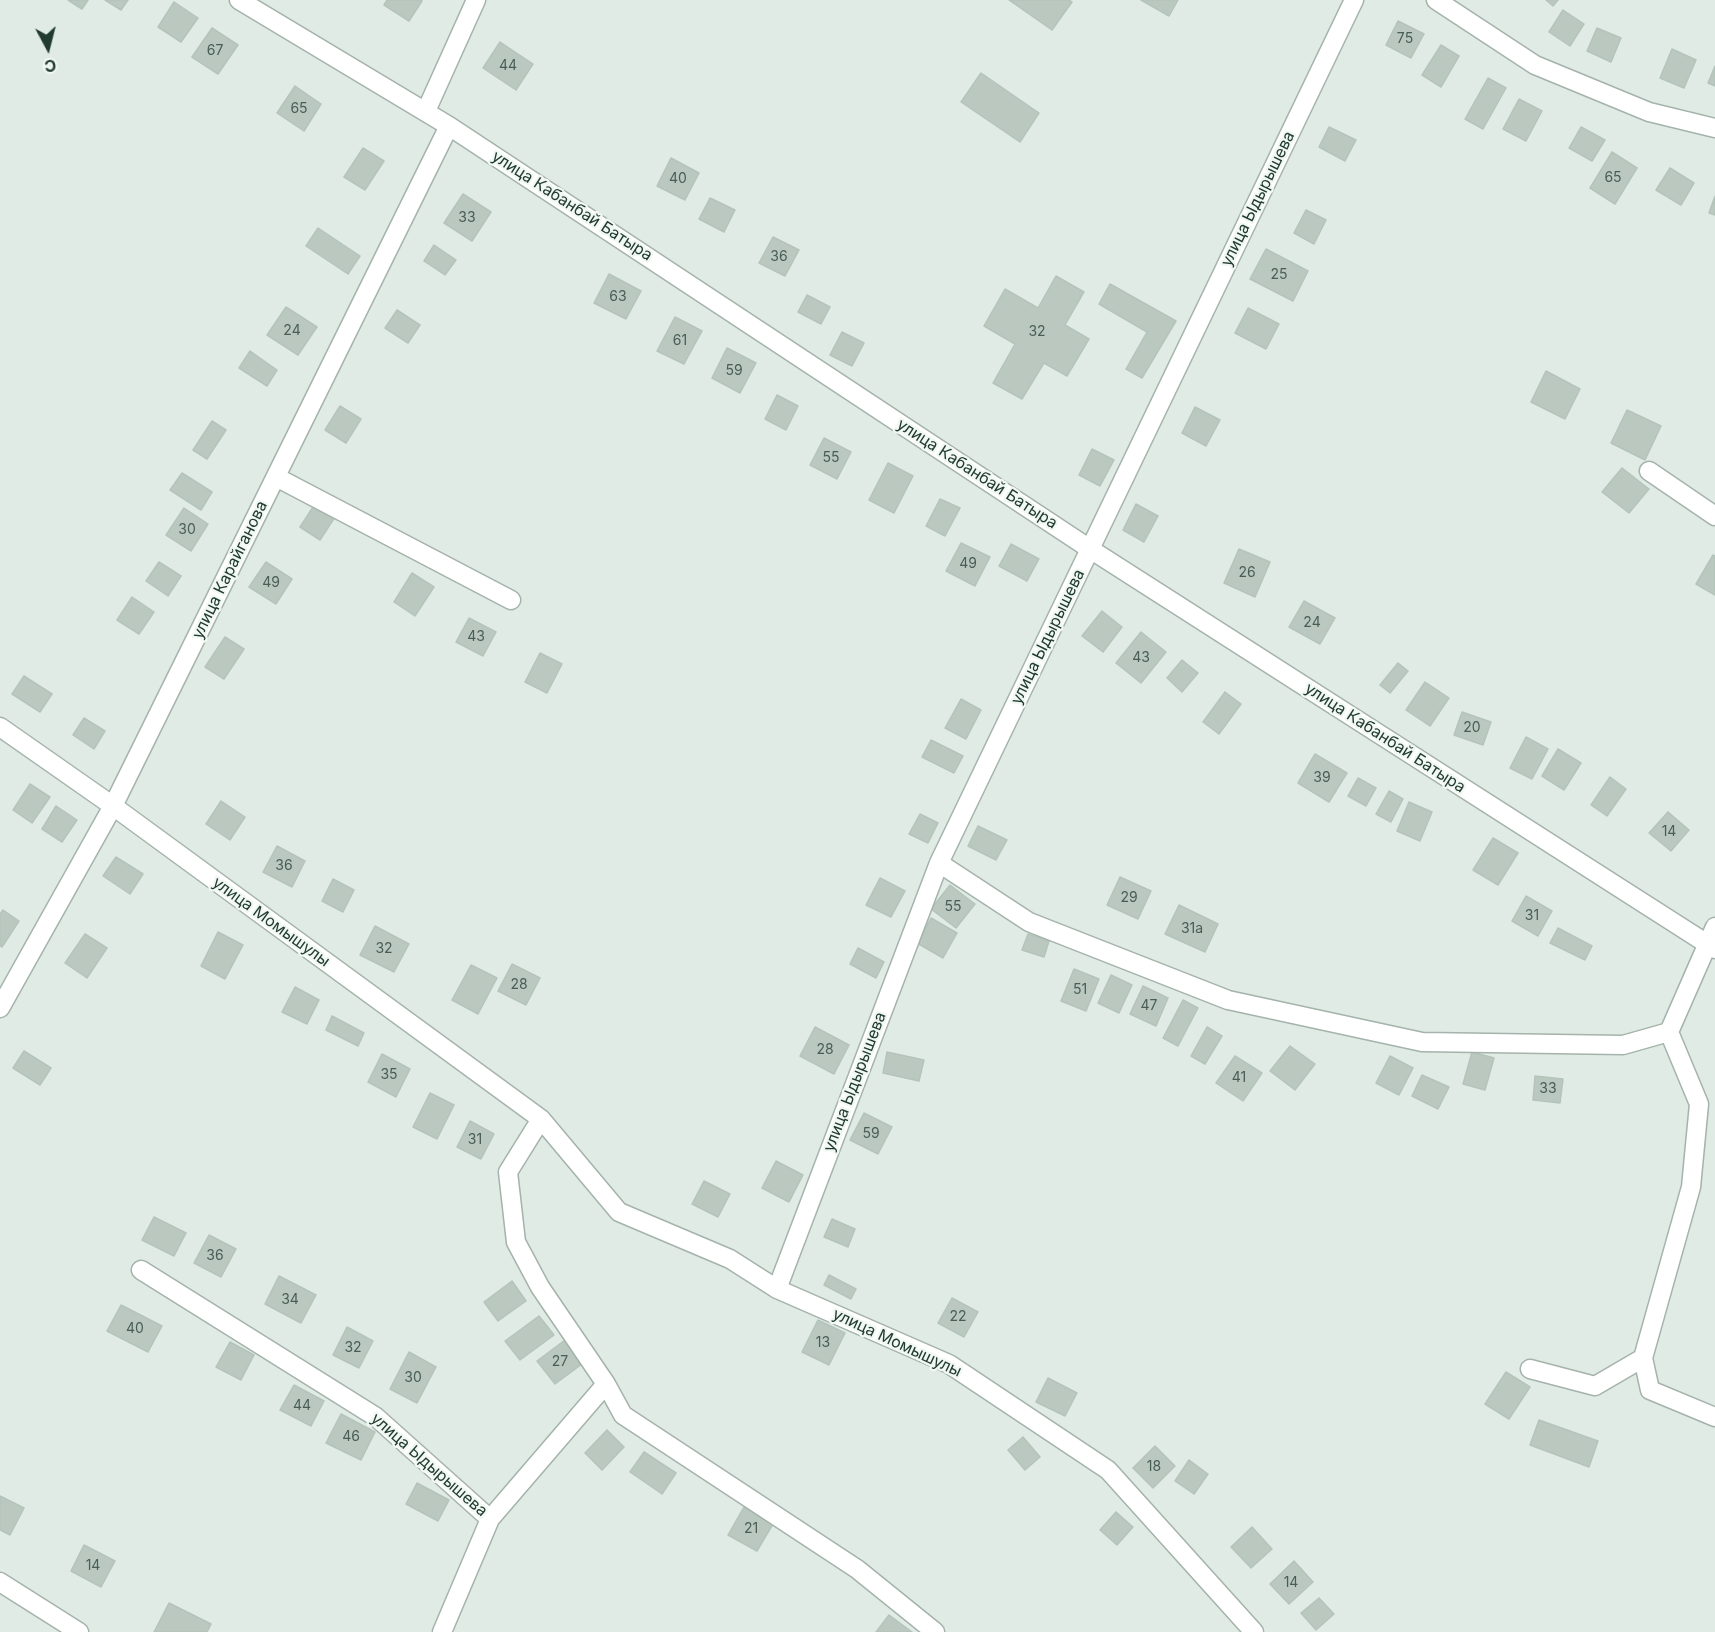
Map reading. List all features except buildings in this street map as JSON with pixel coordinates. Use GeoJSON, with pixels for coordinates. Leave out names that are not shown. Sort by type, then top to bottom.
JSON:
{"type":"FeatureCollection","features":[{"type":"Feature","properties":{"kind":"street","name":"улица Кабанбай Батыра"},"geometry":{"type":"LineString","coordinates":[[240,0],[426,111],[1090,549],[1711,946]]}},
{"type":"Feature","properties":{"kind":"street"},"geometry":{"type":"LineString","coordinates":[[426,111],[476,0]]}},
{"type":"Feature","properties":{"kind":"street","name":"улица Ыдырышева"},"geometry":{"type":"LineString","coordinates":[[777,1289],[939,863],[1354,0]]}},
{"type":"Feature","properties":{"kind":"street"},"geometry":{"type":"LineString","coordinates":[[1436,0],[1535,65],[1649,112],[1715,128]]}},
{"type":"Feature","properties":{"kind":"street","name":"улица Карайганова"},"geometry":{"type":"LineString","coordinates":[[0,1008],[113,806],[449,126]]}},
{"type":"Feature","properties":{"kind":"street"},"geometry":{"type":"LineString","coordinates":[[1649,471],[1715,516]]}},
{"type":"Feature","properties":{"kind":"street"},"geometry":{"type":"LineString","coordinates":[[276,477],[511,600]]}},
{"type":"Feature","properties":{"kind":"street","name":"улица Момышулы"},"geometry":{"type":"LineString","coordinates":[[0,727],[113,806],[541,1119],[620,1212],[730,1259],[777,1289],[949,1364],[1108,1470],[1254,1632]]}},
{"type":"Feature","properties":{"kind":"street"},"geometry":{"type":"LineString","coordinates":[[939,863],[1029,922],[1228,1000],[1422,1042],[1623,1045],[1669,1032],[1711,946],[1715,927]]}},
{"type":"Feature","properties":{"kind":"street"},"geometry":{"type":"LineString","coordinates":[[1669,1032],[1699,1104],[1691,1187],[1643,1358],[1650,1390],[1715,1417]]}},
{"type":"Feature","properties":{"kind":"street"},"geometry":{"type":"LineString","coordinates":[[541,1119],[508,1172],[516,1242],[540,1287],[606,1384],[623,1415],[857,1569],[935,1632]]}},
{"type":"Feature","properties":{"kind":"street","name":"улица Ыдырышева"},"geometry":{"type":"LineString","coordinates":[[141,1270],[376,1417],[490,1519],[442,1632]]}},
{"type":"Feature","properties":{"kind":"street"},"geometry":{"type":"LineString","coordinates":[[1530,1369],[1595,1386],[1643,1358]]}},
{"type":"Feature","properties":{"kind":"street"},"geometry":{"type":"LineString","coordinates":[[490,1519],[606,1384]]}},
{"type":"Feature","properties":{"kind":"street"},"geometry":{"type":"LineString","coordinates":[[0,1582],[79,1632]]}}]}
